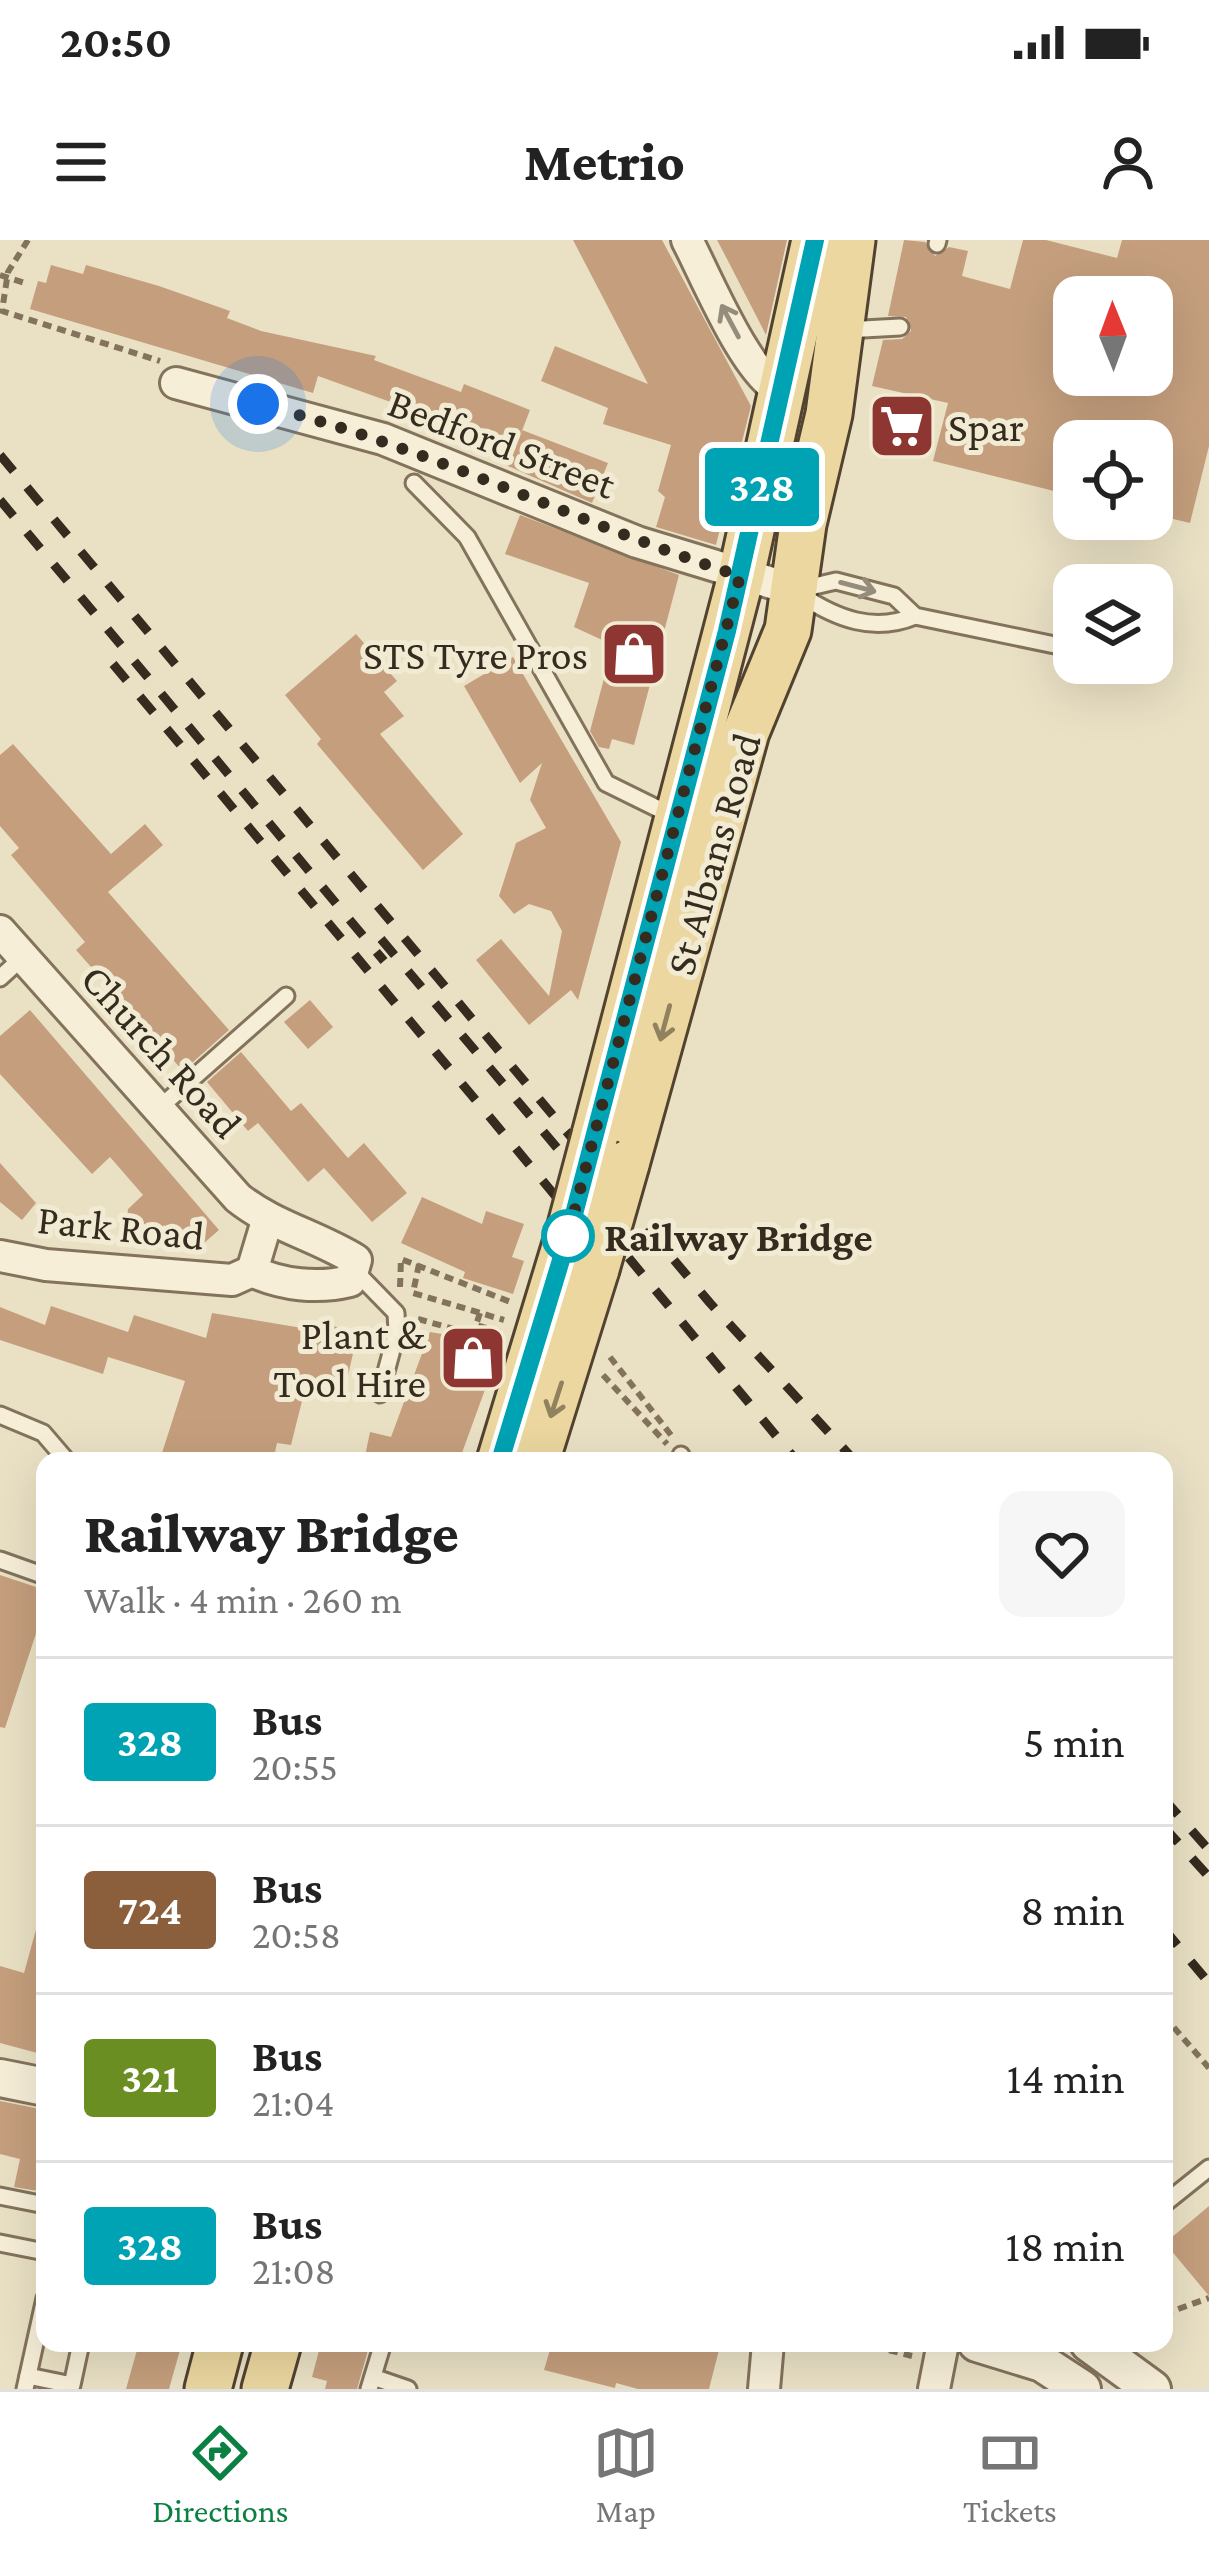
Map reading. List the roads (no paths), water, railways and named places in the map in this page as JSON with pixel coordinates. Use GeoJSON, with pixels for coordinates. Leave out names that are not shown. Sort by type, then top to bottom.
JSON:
{"type":"FeatureCollection","features":[{"type":"Feature","properties":{"kind":"main road","name":"St Albans Road"},"geometry":{"type":"LineString","coordinates":[[538,1452],[582,1253],[697,824],[740,576],[815,240]]}},
{"type":"Feature","properties":{"kind":"main road","name":"St Albans Road"},"geometry":{"type":"LineString","coordinates":[[697,824],[746,731],[788,631],[839,349],[852,240]]}},
{"type":"Feature","properties":{"kind":"main road"},"geometry":{"type":"LineString","coordinates":[[784,392],[814,386],[839,349]]}},
{"type":"Feature","properties":{"kind":"main road","name":"St Albans Road"},"geometry":{"type":"LineString","coordinates":[[504,1452],[582,1253]]}},
{"type":"Feature","properties":{"kind":"main road"},"geometry":{"type":"LineString","coordinates":[[208,2389],[218,2352]]}},
{"type":"Feature","properties":{"kind":"main road"},"geometry":{"type":"LineString","coordinates":[[265,2389],[275,2352]]}},
{"type":"Feature","properties":{"kind":"street"},"geometry":{"type":"LineString","coordinates":[[687,240],[764,381],[784,392]]}},
{"type":"Feature","properties":{"kind":"street","name":"Bedford Street"},"geometry":{"type":"LineString","coordinates":[[176,383],[383,439],[638,542],[794,590]]}},
{"type":"Feature","properties":{"kind":"street","name":"Church Road"},"geometry":{"type":"LineString","coordinates":[[0,931],[11,967],[158,1109],[238,1198],[267,1221]]}},
{"type":"Feature","properties":{"kind":"street"},"geometry":{"type":"LineString","coordinates":[[252,1271],[273,1282],[333,1285],[350,1281],[356,1272],[356,1260],[320,1238],[267,1221]]}},
{"type":"Feature","properties":{"kind":"street","name":"Park Road"},"geometry":{"type":"LineString","coordinates":[[0,1256],[46,1265],[232,1280],[252,1271],[267,1221]]}},
{"type":"Feature","properties":{"kind":"street"},"geometry":{"type":"LineString","coordinates":[[0,2078],[36,2085]]}},
{"type":"Feature","properties":{"kind":"street"},"geometry":{"type":"LineString","coordinates":[[764,2389],[769,2352]]}},
{"type":"Feature","properties":{"kind":"street"},"geometry":{"type":"LineString","coordinates":[[1013,2352],[1042,2362],[1082,2389]]}},
{"type":"Feature","properties":{"kind":"street"},"geometry":{"type":"LineString","coordinates":[[1101,2352],[1152,2389]]}},
{"type":"Feature","properties":{"kind":"lane"},"geometry":{"type":"LineString","coordinates":[[839,349],[900,327]]}},
{"type":"Feature","properties":{"kind":"lane"},"geometry":{"type":"LineString","coordinates":[[414,483],[467,537],[606,783],[697,824]]}},
{"type":"Feature","properties":{"kind":"lane"},"geometry":{"type":"LineString","coordinates":[[794,590],[836,581],[894,596],[915,616],[1053,645]]}},
{"type":"Feature","properties":{"kind":"lane"},"geometry":{"type":"LineString","coordinates":[[794,590],[830,614],[870,624],[889,627],[915,616]]}},
{"type":"Feature","properties":{"kind":"lane"},"geometry":{"type":"LineString","coordinates":[[158,1109],[286,996]]}},
{"type":"Feature","properties":{"kind":"lane"},"geometry":{"type":"LineString","coordinates":[[356,1272],[396,1313],[397,1330],[380,1394]]}},
{"type":"Feature","properties":{"kind":"lane"},"geometry":{"type":"LineString","coordinates":[[0,1415],[44,1433],[60,1452]]}},
{"type":"Feature","properties":{"kind":"lane"},"geometry":{"type":"LineString","coordinates":[[0,1560],[36,1573]]}},
{"type":"Feature","properties":{"kind":"lane"},"geometry":{"type":"LineString","coordinates":[[1173,2197],[1209,2168]]}},
{"type":"Feature","properties":{"kind":"lane"},"geometry":{"type":"LineString","coordinates":[[0,2196],[36,2203]]}},
{"type":"Feature","properties":{"kind":"lane"},"geometry":{"type":"LineString","coordinates":[[0,2242],[36,2250]]}},
{"type":"Feature","properties":{"kind":"lane"},"geometry":{"type":"LineString","coordinates":[[36,2340],[27,2382],[72,2385],[79,2352]]}},
{"type":"Feature","properties":{"kind":"lane"},"geometry":{"type":"LineString","coordinates":[[380,2352],[371,2383],[408,2389]]}},
{"type":"Feature","properties":{"kind":"railway"},"geometry":{"type":"LineString","coordinates":[[0,455],[710,1303],[847,1452]]}},
{"type":"Feature","properties":{"kind":"railway"},"geometry":{"type":"LineString","coordinates":[[0,500],[384,961]]}},
{"type":"Feature","properties":{"kind":"railway"},"geometry":{"type":"LineString","coordinates":[[113,664],[577,1222]]}},
{"type":"Feature","properties":{"kind":"railway"},"geometry":{"type":"LineString","coordinates":[[381,939],[601,1200]]}},
{"type":"Feature","properties":{"kind":"railway"},"geometry":{"type":"LineString","coordinates":[[575,1193],[790,1452]]}},
{"type":"Feature","properties":{"kind":"railway"},"geometry":{"type":"LineString","coordinates":[[1173,1809],[1209,1850]]}},
{"type":"Feature","properties":{"kind":"railway"},"geometry":{"type":"LineString","coordinates":[[1173,1837],[1209,1877]]}},
{"type":"Feature","properties":{"kind":"railway"},"geometry":{"type":"LineString","coordinates":[[1173,1940],[1209,1983]]}},
{"type":"Feature","properties":{"kind":"place","name":"Spar"},"geometry":{"type":"Point","coordinates":[902,426]}},
{"type":"Feature","properties":{"kind":"place","name":"STS Tyre Pros"},"geometry":{"type":"Point","coordinates":[634,654]}},
{"type":"Feature","properties":{"kind":"place","name":"Railway Bridge"},"geometry":{"type":"Point","coordinates":[568,1236]}},
{"type":"Feature","properties":{"kind":"place","name":"Plant & Tool Hire"},"geometry":{"type":"Point","coordinates":[473,1358]}}]}
